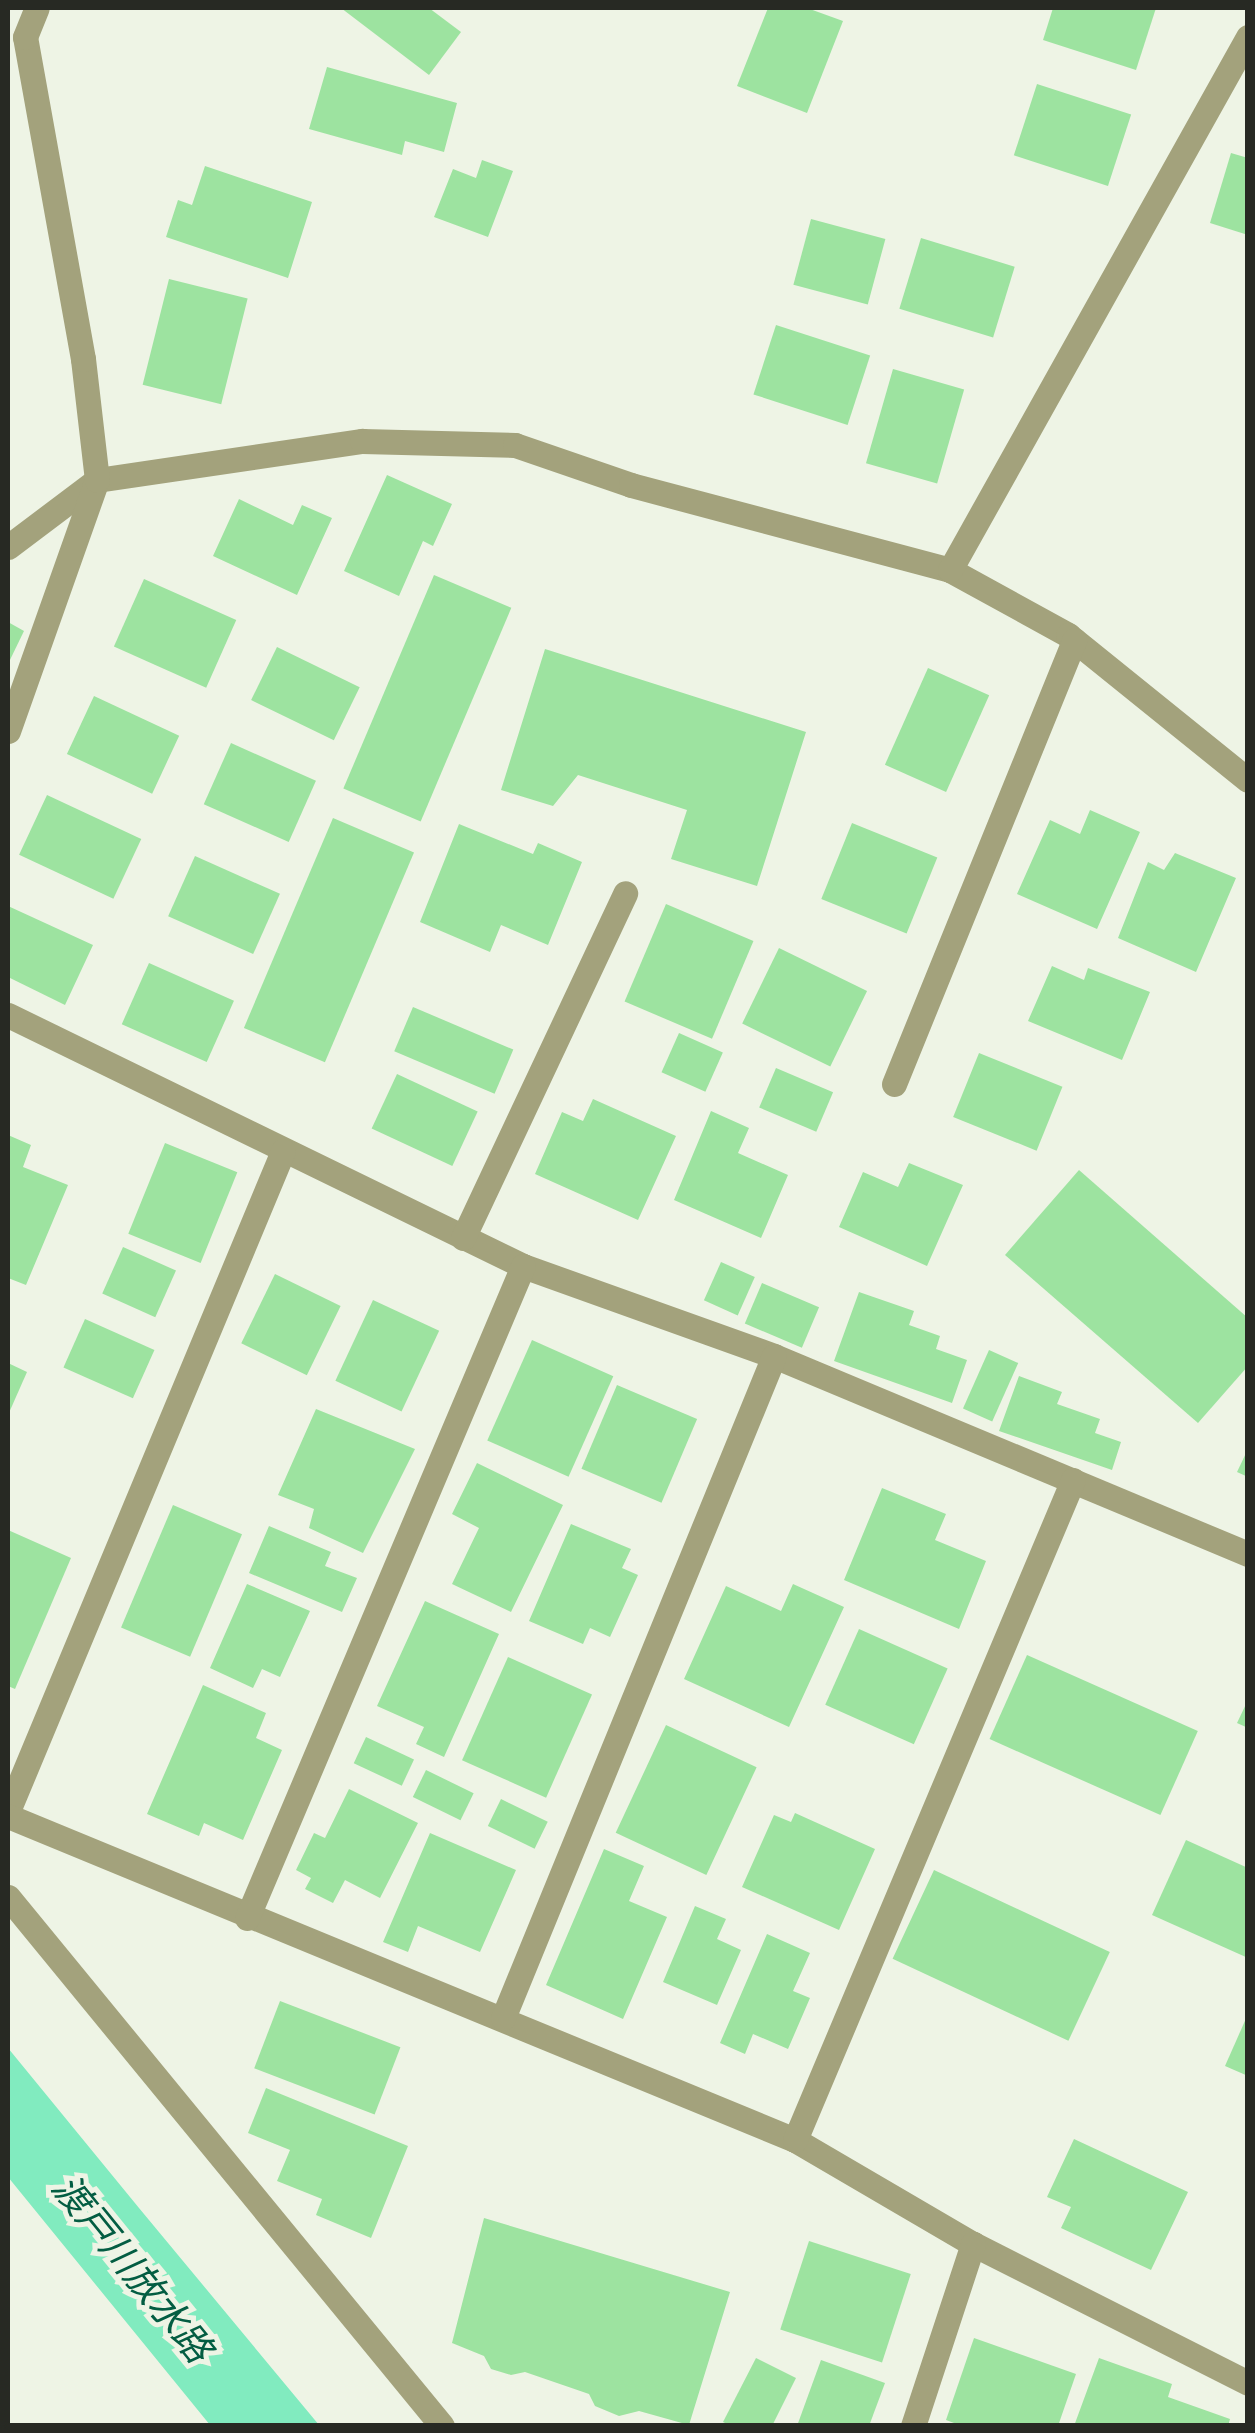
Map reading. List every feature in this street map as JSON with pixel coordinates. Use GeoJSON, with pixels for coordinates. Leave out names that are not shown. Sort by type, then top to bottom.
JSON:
{"type":"FeatureCollection","features":[{"type":"Feature","properties":{"kind":"street"},"geometry":{"type":"LineString","coordinates":[[8,731],[97,480],[83,359],[25,37],[37,8]]}},
{"type":"Feature","properties":{"kind":"street"},"geometry":{"type":"LineString","coordinates":[[950,570],[1248,37]]}},
{"type":"Feature","properties":{"kind":"street"},"geometry":{"type":"LineString","coordinates":[[8,546],[97,480],[362,441],[515,446],[631,485],[950,570],[1074,640],[1248,780]]}},
{"type":"Feature","properties":{"kind":"street"},"geometry":{"type":"LineString","coordinates":[[894,1084],[1074,640]]}},
{"type":"Feature","properties":{"kind":"street"},"geometry":{"type":"LineString","coordinates":[[464,1238],[625,893]]}},
{"type":"Feature","properties":{"kind":"street"},"geometry":{"type":"LineString","coordinates":[[8,1015],[523,1266],[774,1356],[1248,1554]]}},
{"type":"Feature","properties":{"kind":"street"},"geometry":{"type":"LineString","coordinates":[[283,1151],[8,1813],[247,1918],[504,2018],[795,2140],[972,2244],[1248,2384]]}},
{"type":"Feature","properties":{"kind":"street"},"geometry":{"type":"LineString","coordinates":[[247,1918],[523,1266]]}},
{"type":"Feature","properties":{"kind":"street"},"geometry":{"type":"LineString","coordinates":[[504,2018],[774,1356]]}},
{"type":"Feature","properties":{"kind":"street"},"geometry":{"type":"LineString","coordinates":[[795,2140],[1073,1480]]}},
{"type":"Feature","properties":{"kind":"street"},"geometry":{"type":"LineString","coordinates":[[8,1898],[442,2426]]}},
{"type":"Feature","properties":{"kind":"street"},"geometry":{"type":"LineString","coordinates":[[913,2426],[972,2244]]}},
{"type":"Feature","properties":{"kind":"water","name":"渡戸川放水路"},"geometry":{"type":"Polygon","coordinates":[[[8,2048],[319,2425],[210,2425],[8,2177],[8,2048]]]}},
{"type":"Feature","properties":{"kind":"building"},"geometry":{"type":"Polygon","coordinates":[[[341,8],[429,8],[461,32],[429,75],[341,8]]]}},
{"type":"Feature","properties":{"kind":"building"},"geometry":{"type":"Polygon","coordinates":[[[768,8],[807,8],[843,21],[807,113],[737,86],[768,8]]]}},
{"type":"Feature","properties":{"kind":"building"},"geometry":{"type":"Polygon","coordinates":[[[1053,8],[1156,8],[1136,70],[1043,40],[1053,8]]]}},
{"type":"Feature","properties":{"kind":"building"},"geometry":{"type":"Polygon","coordinates":[[[327,67],[457,103],[444,152],[405,141],[402,155],[309,129],[327,67]]]}},
{"type":"Feature","properties":{"kind":"building"},"geometry":{"type":"Polygon","coordinates":[[[1037,84],[1131,115],[1108,186],[1014,155],[1037,84]]]}},
{"type":"Feature","properties":{"kind":"building"},"geometry":{"type":"Polygon","coordinates":[[[1231,153],[1248,158],[1248,235],[1210,223],[1231,153]]]}},
{"type":"Feature","properties":{"kind":"building"},"geometry":{"type":"Polygon","coordinates":[[[482,160],[513,171],[488,237],[434,217],[453,169],[476,178],[482,160]]]}},
{"type":"Feature","properties":{"kind":"building"},"geometry":{"type":"Polygon","coordinates":[[[205,166],[312,202],[288,278],[166,237],[178,200],[192,205],[205,166]]]}},
{"type":"Feature","properties":{"kind":"building"},"geometry":{"type":"Polygon","coordinates":[[[811,219],[885,239],[868,305],[793,285],[811,219]]]}},
{"type":"Feature","properties":{"kind":"building"},"geometry":{"type":"Polygon","coordinates":[[[921,238],[1015,267],[993,337],[899,309],[921,238]]]}},
{"type":"Feature","properties":{"kind":"building"},"geometry":{"type":"Polygon","coordinates":[[[169,279],[248,299],[221,404],[143,385],[169,279]]]}},
{"type":"Feature","properties":{"kind":"building"},"geometry":{"type":"Polygon","coordinates":[[[776,325],[870,356],[848,425],[753,394],[776,325]]]}},
{"type":"Feature","properties":{"kind":"building"},"geometry":{"type":"Polygon","coordinates":[[[893,369],[964,389],[937,484],[866,463],[893,369]]]}},
{"type":"Feature","properties":{"kind":"building"},"geometry":{"type":"Polygon","coordinates":[[[387,475],[452,504],[433,546],[423,541],[399,596],[344,571],[387,475]]]}},
{"type":"Feature","properties":{"kind":"building"},"geometry":{"type":"Polygon","coordinates":[[[239,499],[293,525],[302,505],[332,518],[297,595],[213,556],[239,499]]]}},
{"type":"Feature","properties":{"kind":"building"},"geometry":{"type":"Polygon","coordinates":[[[434,575],[511,608],[421,821],[343,789],[434,575]]]}},
{"type":"Feature","properties":{"kind":"building"},"geometry":{"type":"Polygon","coordinates":[[[144,579],[236,620],[206,688],[114,647],[144,579]]]}},
{"type":"Feature","properties":{"kind":"building"},"geometry":{"type":"Polygon","coordinates":[[[8,622],[24,631],[8,664],[8,622]]]}},
{"type":"Feature","properties":{"kind":"building"},"geometry":{"type":"Polygon","coordinates":[[[277,647],[360,687],[334,740],[251,700],[277,647]]]}},
{"type":"Feature","properties":{"kind":"building"},"geometry":{"type":"Polygon","coordinates":[[[545,649],[806,732],[757,886],[671,859],[687,810],[578,775],[553,806],[501,790],[545,649]]]}},
{"type":"Feature","properties":{"kind":"building"},"geometry":{"type":"Polygon","coordinates":[[[928,668],[989,695],[946,792],[885,765],[928,668]]]}},
{"type":"Feature","properties":{"kind":"building"},"geometry":{"type":"Polygon","coordinates":[[[94,696],[179,736],[152,794],[67,754],[94,696]]]}},
{"type":"Feature","properties":{"kind":"building"},"geometry":{"type":"Polygon","coordinates":[[[231,743],[316,781],[289,842],[204,804],[231,743]]]}},
{"type":"Feature","properties":{"kind":"building"},"geometry":{"type":"Polygon","coordinates":[[[47,795],[141,839],[113,899],[19,855],[47,795]]]}},
{"type":"Feature","properties":{"kind":"building"},"geometry":{"type":"Polygon","coordinates":[[[1090,810],[1140,832],[1097,929],[1017,894],[1050,820],[1080,834],[1090,810]]]}},
{"type":"Feature","properties":{"kind":"building"},"geometry":{"type":"Polygon","coordinates":[[[333,818],[414,852],[325,1062],[244,1028],[333,818]]]}},
{"type":"Feature","properties":{"kind":"building"},"geometry":{"type":"Polygon","coordinates":[[[852,823],[937,857],[907,933],[821,899],[852,823]]]}},
{"type":"Feature","properties":{"kind":"building"},"geometry":{"type":"Polygon","coordinates":[[[459,824],[533,854],[538,843],[582,862],[548,945],[501,925],[490,952],[420,922],[459,824]]]}},
{"type":"Feature","properties":{"kind":"building"},"geometry":{"type":"Polygon","coordinates":[[[1175,853],[1236,878],[1196,972],[1118,938],[1148,862],[1164,870],[1175,853]]]}},
{"type":"Feature","properties":{"kind":"building"},"geometry":{"type":"Polygon","coordinates":[[[195,856],[280,894],[253,954],[168,916],[195,856]]]}},
{"type":"Feature","properties":{"kind":"building"},"geometry":{"type":"Polygon","coordinates":[[[666,904],[753,941],[712,1039],[625,1002],[666,904]]]}},
{"type":"Feature","properties":{"kind":"building"},"geometry":{"type":"Polygon","coordinates":[[[8,906],[93,945],[65,1005],[8,977],[8,906]]]}},
{"type":"Feature","properties":{"kind":"building"},"geometry":{"type":"Polygon","coordinates":[[[779,948],[867,991],[830,1066],[742,1023],[779,948]]]}},
{"type":"Feature","properties":{"kind":"building"},"geometry":{"type":"Polygon","coordinates":[[[149,963],[234,1001],[207,1062],[122,1024],[149,963]]]}},
{"type":"Feature","properties":{"kind":"building"},"geometry":{"type":"Polygon","coordinates":[[[1052,966],[1084,980],[1088,968],[1150,992],[1122,1060],[1028,1021],[1052,966]]]}},
{"type":"Feature","properties":{"kind":"building"},"geometry":{"type":"Polygon","coordinates":[[[413,1007],[513,1050],[495,1094],[394,1051],[413,1007]]]}},
{"type":"Feature","properties":{"kind":"building"},"geometry":{"type":"Polygon","coordinates":[[[679,1033],[723,1053],[705,1092],[662,1072],[679,1033]]]}},
{"type":"Feature","properties":{"kind":"building"},"geometry":{"type":"Polygon","coordinates":[[[979,1053],[1062,1087],[1037,1151],[953,1117],[979,1053]]]}},
{"type":"Feature","properties":{"kind":"building"},"geometry":{"type":"Polygon","coordinates":[[[776,1068],[833,1092],[816,1132],[759,1108],[776,1068]]]}},
{"type":"Feature","properties":{"kind":"building"},"geometry":{"type":"Polygon","coordinates":[[[397,1074],[478,1112],[452,1166],[372,1128],[397,1074]]]}},
{"type":"Feature","properties":{"kind":"building"},"geometry":{"type":"Polygon","coordinates":[[[593,1099],[676,1136],[638,1220],[535,1174],[562,1112],[583,1121],[593,1099]]]}},
{"type":"Feature","properties":{"kind":"building"},"geometry":{"type":"Polygon","coordinates":[[[711,1111],[749,1128],[738,1153],[788,1175],[761,1238],[674,1200],[711,1111]]]}},
{"type":"Feature","properties":{"kind":"building"},"geometry":{"type":"Polygon","coordinates":[[[8,1135],[31,1145],[23,1167],[68,1185],[26,1285],[8,1278],[8,1135]]]}},
{"type":"Feature","properties":{"kind":"building"},"geometry":{"type":"Polygon","coordinates":[[[165,1143],[237,1172],[201,1263],[128,1234],[165,1143]]]}},
{"type":"Feature","properties":{"kind":"building"},"geometry":{"type":"Polygon","coordinates":[[[909,1163],[963,1185],[927,1266],[839,1227],[863,1172],[898,1187],[909,1163]]]}},
{"type":"Feature","properties":{"kind":"building"},"geometry":{"type":"Polygon","coordinates":[[[1079,1170],[1248,1318],[1248,1366],[1198,1423],[1005,1255],[1079,1170]]]}},
{"type":"Feature","properties":{"kind":"building"},"geometry":{"type":"Polygon","coordinates":[[[123,1247],[176,1271],[155,1317],[102,1294],[123,1247]]]}},
{"type":"Feature","properties":{"kind":"building"},"geometry":{"type":"Polygon","coordinates":[[[721,1262],[755,1277],[738,1315],[704,1300],[721,1262]]]}},
{"type":"Feature","properties":{"kind":"building"},"geometry":{"type":"Polygon","coordinates":[[[275,1274],[341,1306],[307,1375],[241,1343],[275,1274]]]}},
{"type":"Feature","properties":{"kind":"building"},"geometry":{"type":"Polygon","coordinates":[[[762,1283],[819,1307],[802,1348],[745,1324],[762,1283]]]}},
{"type":"Feature","properties":{"kind":"building"},"geometry":{"type":"Polygon","coordinates":[[[859,1292],[914,1311],[909,1325],[940,1336],[936,1349],[967,1360],[952,1403],[834,1361],[859,1292]]]}},
{"type":"Feature","properties":{"kind":"building"},"geometry":{"type":"Polygon","coordinates":[[[373,1300],[439,1331],[402,1412],[335,1381],[373,1300]]]}},
{"type":"Feature","properties":{"kind":"building"},"geometry":{"type":"Polygon","coordinates":[[[85,1319],[154,1350],[133,1398],[63,1367],[85,1319]]]}},
{"type":"Feature","properties":{"kind":"building"},"geometry":{"type":"Polygon","coordinates":[[[532,1340],[613,1376],[569,1477],[487,1440],[532,1340]]]}},
{"type":"Feature","properties":{"kind":"building"},"geometry":{"type":"Polygon","coordinates":[[[989,1350],[1018,1363],[992,1421],[963,1408],[989,1350]]]}},
{"type":"Feature","properties":{"kind":"building"},"geometry":{"type":"Polygon","coordinates":[[[8,1363],[27,1372],[8,1415],[8,1363]]]}},
{"type":"Feature","properties":{"kind":"building"},"geometry":{"type":"Polygon","coordinates":[[[1019,1376],[1062,1392],[1057,1404],[1100,1419],[1095,1433],[1121,1442],[1112,1470],[999,1431],[1019,1376]]]}},
{"type":"Feature","properties":{"kind":"building"},"geometry":{"type":"Polygon","coordinates":[[[617,1385],[697,1419],[662,1503],[581,1469],[617,1385]]]}},
{"type":"Feature","properties":{"kind":"building"},"geometry":{"type":"Polygon","coordinates":[[[316,1409],[415,1449],[363,1553],[309,1528],[314,1509],[278,1495],[316,1409]]]}},
{"type":"Feature","properties":{"kind":"building"},"geometry":{"type":"Polygon","coordinates":[[[1248,1449],[1248,1477],[1237,1472],[1248,1449]]]}},
{"type":"Feature","properties":{"kind":"building"},"geometry":{"type":"Polygon","coordinates":[[[477,1463],[563,1505],[511,1612],[452,1584],[479,1528],[452,1514],[477,1463]]]}},
{"type":"Feature","properties":{"kind":"building"},"geometry":{"type":"Polygon","coordinates":[[[882,1488],[946,1514],[935,1540],[986,1561],[959,1629],[844,1580],[882,1488]]]}},
{"type":"Feature","properties":{"kind":"building"},"geometry":{"type":"Polygon","coordinates":[[[173,1505],[242,1534],[190,1657],[121,1627],[173,1505]]]}},
{"type":"Feature","properties":{"kind":"building"},"geometry":{"type":"Polygon","coordinates":[[[571,1524],[631,1549],[622,1568],[638,1575],[610,1637],[590,1628],[583,1644],[529,1621],[571,1524]]]}},
{"type":"Feature","properties":{"kind":"building"},"geometry":{"type":"Polygon","coordinates":[[[269,1526],[331,1552],[325,1566],[357,1578],[342,1612],[249,1573],[269,1526]]]}},
{"type":"Feature","properties":{"kind":"building"},"geometry":{"type":"Polygon","coordinates":[[[8,1530],[71,1558],[15,1689],[8,1686],[8,1530]]]}},
{"type":"Feature","properties":{"kind":"building"},"geometry":{"type":"Polygon","coordinates":[[[247,1584],[310,1611],[280,1677],[262,1669],[253,1688],[210,1668],[247,1584]]]}},
{"type":"Feature","properties":{"kind":"building"},"geometry":{"type":"Polygon","coordinates":[[[793,1584],[844,1607],[789,1727],[684,1679],[726,1586],[781,1611],[793,1584]]]}},
{"type":"Feature","properties":{"kind":"building"},"geometry":{"type":"Polygon","coordinates":[[[425,1601],[499,1634],[444,1757],[416,1744],[424,1727],[377,1706],[425,1601]]]}},
{"type":"Feature","properties":{"kind":"building"},"geometry":{"type":"Polygon","coordinates":[[[859,1629],[948,1668],[914,1744],[825,1705],[859,1629]]]}},
{"type":"Feature","properties":{"kind":"building"},"geometry":{"type":"Polygon","coordinates":[[[1027,1655],[1198,1731],[1160,1815],[990,1739],[1027,1655]]]}},
{"type":"Feature","properties":{"kind":"building"},"geometry":{"type":"Polygon","coordinates":[[[508,1657],[592,1694],[546,1798],[462,1760],[508,1657]]]}},
{"type":"Feature","properties":{"kind":"building"},"geometry":{"type":"Polygon","coordinates":[[[203,1685],[266,1713],[256,1738],[282,1750],[243,1840],[204,1823],[199,1836],[147,1814],[203,1685]]]}},
{"type":"Feature","properties":{"kind":"building"},"geometry":{"type":"Polygon","coordinates":[[[1248,1700],[1248,1728],[1237,1723],[1248,1700]]]}},
{"type":"Feature","properties":{"kind":"building"},"geometry":{"type":"Polygon","coordinates":[[[666,1725],[757,1767],[706,1875],[616,1833],[666,1725]]]}},
{"type":"Feature","properties":{"kind":"building"},"geometry":{"type":"Polygon","coordinates":[[[366,1737],[414,1759],[402,1786],[354,1763],[366,1737]]]}},
{"type":"Feature","properties":{"kind":"building"},"geometry":{"type":"Polygon","coordinates":[[[426,1770],[474,1793],[460,1820],[413,1797],[426,1770]]]}},
{"type":"Feature","properties":{"kind":"building"},"geometry":{"type":"Polygon","coordinates":[[[349,1789],[418,1823],[380,1898],[345,1880],[333,1903],[305,1889],[311,1878],[296,1870],[314,1833],[325,1838],[349,1789]]]}},
{"type":"Feature","properties":{"kind":"building"},"geometry":{"type":"Polygon","coordinates":[[[501,1799],[548,1822],[535,1849],[488,1826],[501,1799]]]}},
{"type":"Feature","properties":{"kind":"building"},"geometry":{"type":"Polygon","coordinates":[[[795,1813],[875,1849],[839,1930],[742,1887],[774,1815],[791,1822],[795,1813]]]}},
{"type":"Feature","properties":{"kind":"building"},"geometry":{"type":"Polygon","coordinates":[[[430,1833],[516,1870],[480,1952],[418,1926],[408,1952],[383,1942],[430,1833]]]}},
{"type":"Feature","properties":{"kind":"building"},"geometry":{"type":"Polygon","coordinates":[[[1186,1840],[1248,1868],[1248,1958],[1152,1915],[1186,1840]]]}},
{"type":"Feature","properties":{"kind":"building"},"geometry":{"type":"Polygon","coordinates":[[[604,1849],[644,1866],[629,1901],[667,1917],[623,2019],[546,1985],[604,1849]]]}},
{"type":"Feature","properties":{"kind":"building"},"geometry":{"type":"Polygon","coordinates":[[[934,1870],[1110,1952],[1068,2041],[893,1959],[934,1870]]]}},
{"type":"Feature","properties":{"kind":"building"},"geometry":{"type":"Polygon","coordinates":[[[695,1906],[726,1919],[717,1939],[741,1950],[717,2005],[663,1982],[695,1906]]]}},
{"type":"Feature","properties":{"kind":"building"},"geometry":{"type":"Polygon","coordinates":[[[767,1934],[810,1953],[793,1991],[810,1998],[788,2049],[753,2034],[745,2054],[720,2043],[767,1934]]]}},
{"type":"Feature","properties":{"kind":"building"},"geometry":{"type":"Polygon","coordinates":[[[280,2001],[400,2047],[375,2114],[254,2068],[280,2001]]]}},
{"type":"Feature","properties":{"kind":"building"},"geometry":{"type":"Polygon","coordinates":[[[1248,2014],[1248,2076],[1225,2066],[1248,2014]]]}},
{"type":"Feature","properties":{"kind":"building"},"geometry":{"type":"Polygon","coordinates":[[[266,2088],[408,2146],[371,2238],[316,2215],[322,2199],[277,2181],[290,2150],[248,2133],[266,2088]]]}},
{"type":"Feature","properties":{"kind":"building"},"geometry":{"type":"Polygon","coordinates":[[[1074,2139],[1188,2192],[1151,2270],[1061,2228],[1071,2207],[1047,2197],[1074,2139]]]}},
{"type":"Feature","properties":{"kind":"building"},"geometry":{"type":"Polygon","coordinates":[[[484,2218],[730,2292],[689,2425],[639,2411],[619,2416],[595,2406],[589,2394],[525,2372],[511,2375],[491,2369],[484,2356],[452,2343],[484,2218]]]}},
{"type":"Feature","properties":{"kind":"building"},"geometry":{"type":"Polygon","coordinates":[[[809,2241],[911,2274],[882,2363],[780,2329],[809,2241]]]}},
{"type":"Feature","properties":{"kind":"building"},"geometry":{"type":"Polygon","coordinates":[[[974,2338],[1076,2374],[1058,2426],[962,2426],[946,2420],[974,2338]]]}},
{"type":"Feature","properties":{"kind":"building"},"geometry":{"type":"Polygon","coordinates":[[[756,2358],[796,2378],[772,2426],[731,2426],[723,2422],[756,2358]]]}},
{"type":"Feature","properties":{"kind":"building"},"geometry":{"type":"Polygon","coordinates":[[[1099,2358],[1172,2384],[1168,2397],[1230,2419],[1228,2426],[1074,2426],[1099,2358]]]}},
{"type":"Feature","properties":{"kind":"building"},"geometry":{"type":"Polygon","coordinates":[[[821,2360],[885,2383],[869,2426],[797,2426],[821,2360]]]}}]}
